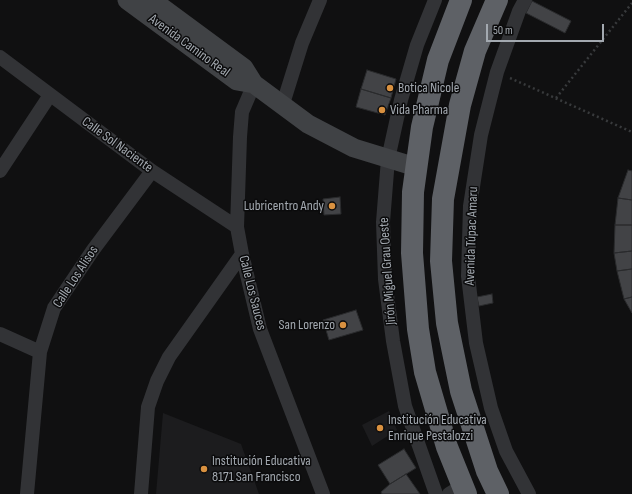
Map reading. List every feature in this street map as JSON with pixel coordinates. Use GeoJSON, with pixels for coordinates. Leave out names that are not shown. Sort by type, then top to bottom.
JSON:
{"type":"FeatureCollection","features":[{"type":"Feature","properties":{"kind":"highway"},"geometry":{"type":"LineString","coordinates":[[459,491],[425,372],[418,329],[412,253],[412,215],[416,167],[422,127],[438,60],[461,0]]}},
{"type":"Feature","properties":{"kind":"highway","name":"Avenida Túpac Amaru"},"geometry":{"type":"LineString","coordinates":[[497,0],[475,51],[460,105],[443,199],[441,260],[442,290],[458,376],[472,427],[487,471],[498,494]]}},
{"type":"Feature","properties":{"kind":"street","name":"Avenida Camino Real"},"geometry":{"type":"LineString","coordinates":[[127,0],[237,81],[254,84]]}},
{"type":"Feature","properties":{"kind":"street","name":"Avenida Camino Real"},"geometry":{"type":"LineString","coordinates":[[152,0],[244,68],[254,84],[282,107],[308,124],[354,148],[416,167]]}},
{"type":"Feature","properties":{"kind":"street"},"geometry":{"type":"LineString","coordinates":[[282,107],[302,43],[320,0]]}},
{"type":"Feature","properties":{"kind":"street","name":"Jirón Miguel Grau Oeste"},"geometry":{"type":"LineString","coordinates":[[435,0],[418,45],[401,100],[388,159],[383,222],[385,279],[393,341],[405,406],[436,494]]}},
{"type":"Feature","properties":{"kind":"street","name":"Avenida Túpac Amaru"},"geometry":{"type":"LineString","coordinates":[[525,0],[519,11],[496,72],[481,135],[470,206],[468,276],[476,343],[491,408],[506,451],[529,494]]}},
{"type":"Feature","properties":{"kind":"street","name":"Calle Sol Naciente"},"geometry":{"type":"LineString","coordinates":[[0,58],[152,171],[237,227]]}},
{"type":"Feature","properties":{"kind":"street","name":"Calle Los Sauces"},"geometry":{"type":"LineString","coordinates":[[254,84],[242,112],[237,227],[260,328],[323,494]]}},
{"type":"Feature","properties":{"kind":"street"},"geometry":{"type":"LineString","coordinates":[[0,171],[50,95]]}},
{"type":"Feature","properties":{"kind":"street","name":"Calle Los Alisos"},"geometry":{"type":"LineString","coordinates":[[27,494],[40,352],[54,308],[93,250],[152,171]]}},
{"type":"Feature","properties":{"kind":"street"},"geometry":{"type":"LineString","coordinates":[[141,494],[148,407],[157,381],[168,357],[242,254]]}},
{"type":"Feature","properties":{"kind":"street"},"geometry":{"type":"LineString","coordinates":[[0,334],[40,352]]}},
{"type":"Feature","properties":{"kind":"path"},"geometry":{"type":"LineString","coordinates":[[556,98],[632,3]]}},
{"type":"Feature","properties":{"kind":"path"},"geometry":{"type":"LineString","coordinates":[[496,72],[632,132]]}},
{"type":"Feature","properties":{"kind":"shaded area","name":"Institución Educativa Enrique Pestalozzi"},"geometry":{"type":"Polygon","coordinates":[[[389,411],[397,430],[372,446],[362,425],[389,411]]]}},
{"type":"Feature","properties":{"kind":"shaded area","name":"Institución Educativa 8171 San Francisco"},"geometry":{"type":"Polygon","coordinates":[[[163,413],[241,444],[259,494],[156,494],[163,413]]]}},
{"type":"Feature","properties":{"kind":"building"},"geometry":{"type":"Polygon","coordinates":[[[532,1],[571,21],[565,33],[526,13],[532,1]]]}},
{"type":"Feature","properties":{"kind":"building"},"geometry":{"type":"Polygon","coordinates":[[[367,70],[396,79],[391,98],[361,89],[367,70]]]}},
{"type":"Feature","properties":{"kind":"building"},"geometry":{"type":"Polygon","coordinates":[[[361,89],[391,98],[385,115],[356,107],[361,89]]]}},
{"type":"Feature","properties":{"kind":"building"},"geometry":{"type":"Polygon","coordinates":[[[628,170],[632,171],[632,200],[618,198],[628,170]]]}},
{"type":"Feature","properties":{"kind":"building","name":"Lubricentro Andy"},"geometry":{"type":"Polygon","coordinates":[[[340,197],[341,214],[324,215],[323,199],[340,197]]]}},
{"type":"Feature","properties":{"kind":"building"},"geometry":{"type":"Polygon","coordinates":[[[618,198],[632,200],[632,225],[615,225],[618,198]]]}},
{"type":"Feature","properties":{"kind":"building"},"geometry":{"type":"Polygon","coordinates":[[[615,225],[632,225],[632,251],[614,253],[615,225]]]}},
{"type":"Feature","properties":{"kind":"building"},"geometry":{"type":"Polygon","coordinates":[[[632,251],[632,269],[617,271],[614,253],[632,251]]]}},
{"type":"Feature","properties":{"kind":"building"},"geometry":{"type":"Polygon","coordinates":[[[632,269],[632,297],[624,299],[617,271],[632,269]]]}},
{"type":"Feature","properties":{"kind":"building"},"geometry":{"type":"Polygon","coordinates":[[[492,294],[493,303],[479,306],[477,297],[492,294]]]}},
{"type":"Feature","properties":{"kind":"building"},"geometry":{"type":"Polygon","coordinates":[[[632,297],[632,313],[624,299],[632,297]]]}},
{"type":"Feature","properties":{"kind":"building","name":"San Lorenzo"},"geometry":{"type":"Polygon","coordinates":[[[356,310],[363,330],[329,340],[323,320],[356,310]]]}},
{"type":"Feature","properties":{"kind":"building"},"geometry":{"type":"Polygon","coordinates":[[[404,449],[416,468],[390,484],[378,465],[404,449]]]}},
{"type":"Feature","properties":{"kind":"building"},"geometry":{"type":"Polygon","coordinates":[[[406,474],[420,494],[382,494],[381,492],[390,484],[406,474]]]}},
{"type":"Feature","properties":{"kind":"place","name":"Botica Nicole"},"geometry":{"type":"Point","coordinates":[390,88]}},
{"type":"Feature","properties":{"kind":"place","name":"Vida Pharma"},"geometry":{"type":"Point","coordinates":[382,110]}},
{"type":"Feature","properties":{"kind":"place","name":"Lubricentro Andy"},"geometry":{"type":"Point","coordinates":[332,206]}},
{"type":"Feature","properties":{"kind":"place","name":"San Lorenzo"},"geometry":{"type":"Point","coordinates":[343,325]}},
{"type":"Feature","properties":{"kind":"place","name":"Institución Educativa Enrique Pestalozzi"},"geometry":{"type":"Point","coordinates":[380,428]}},
{"type":"Feature","properties":{"kind":"place","name":"Institución Educativa 8171 San Francisco"},"geometry":{"type":"Point","coordinates":[204,469]}}]}
